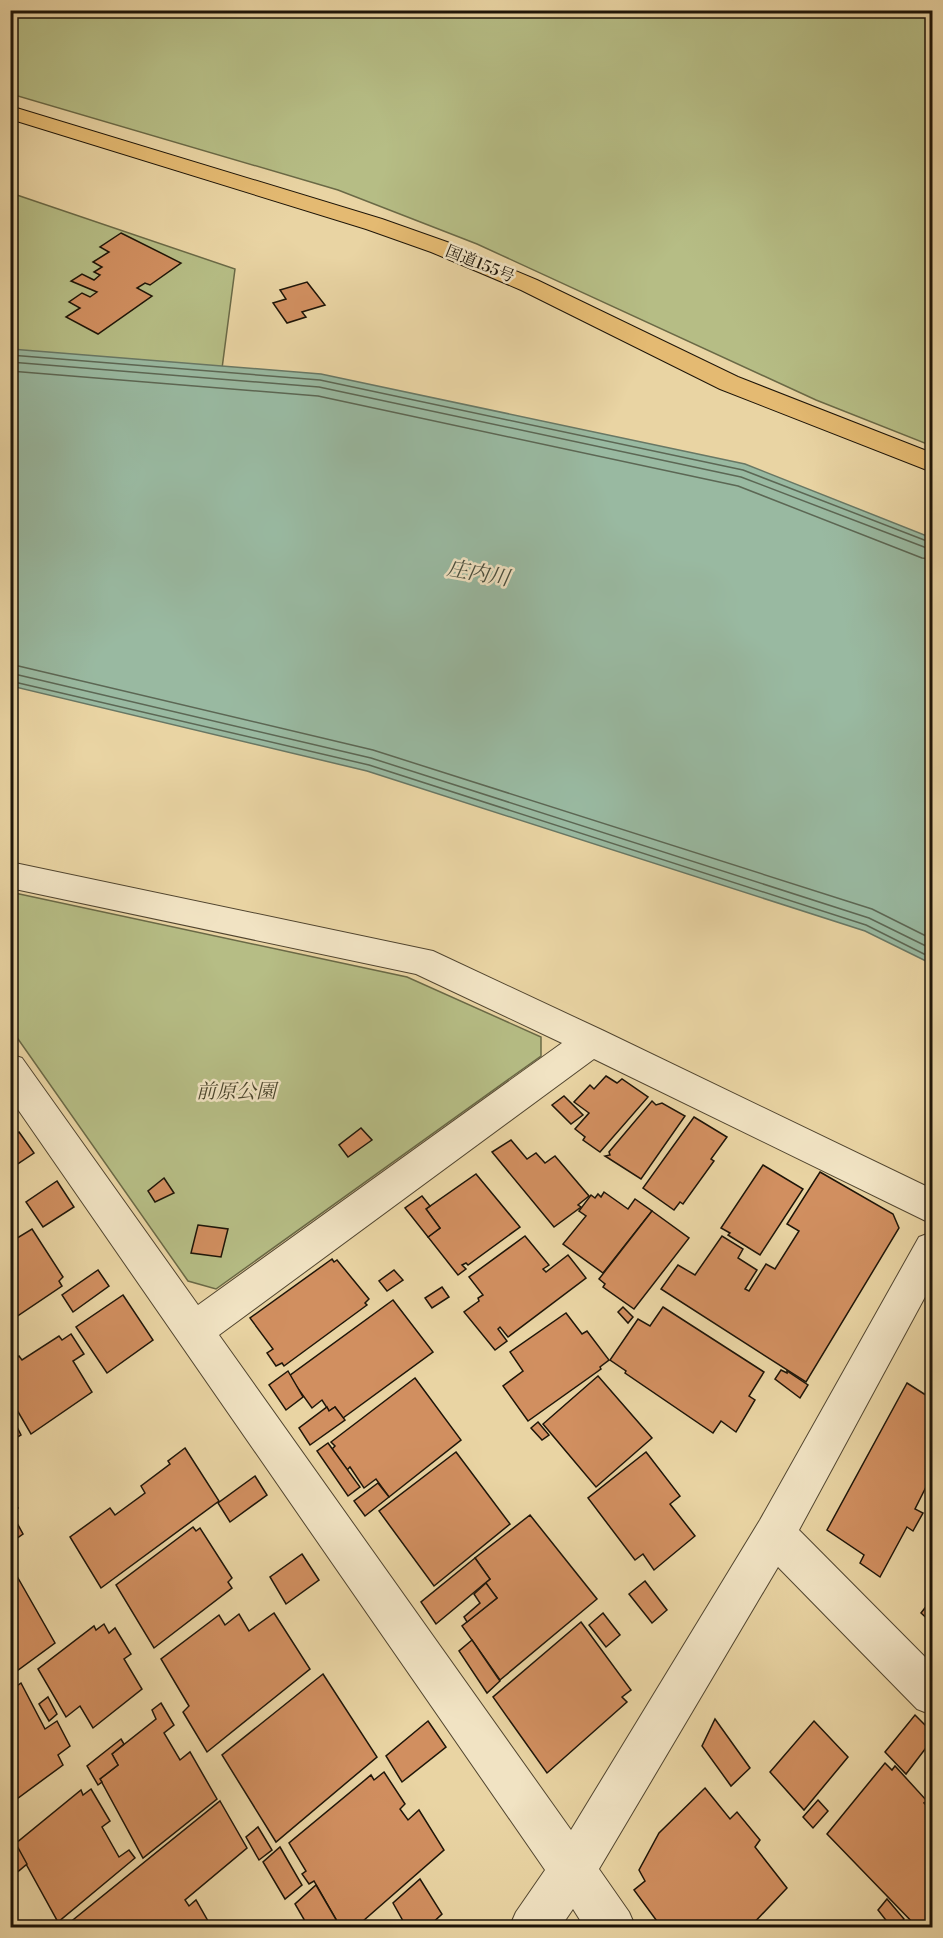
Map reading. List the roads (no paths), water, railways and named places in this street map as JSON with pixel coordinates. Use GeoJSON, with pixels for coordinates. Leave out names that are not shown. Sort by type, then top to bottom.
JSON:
{"type":"FeatureCollection","features":[{"type":"Feature","properties":{"kind":"highway","name":"国道155号"},"geometry":{"type":"LineString","coordinates":[[10,112],[374,224],[439,247],[529,285],[729,383],[933,463]]}},
{"type":"Feature","properties":{"kind":"street"},"geometry":{"type":"LineString","coordinates":[[10,875],[421,961],[592,1041],[933,1207]]}},
{"type":"Feature","properties":{"kind":"street"},"geometry":{"type":"LineString","coordinates":[[195,1330],[592,1041]]}},
{"type":"Feature","properties":{"kind":"street"},"geometry":{"type":"LineString","coordinates":[[10,1069],[613,1928]]}},
{"type":"Feature","properties":{"kind":"street"},"geometry":{"type":"LineString","coordinates":[[532,1928],[573,1870],[774,1534],[933,1249]]}},
{"type":"Feature","properties":{"kind":"street"},"geometry":{"type":"LineString","coordinates":[[774,1534],[933,1694]]}},
{"type":"Feature","properties":{"kind":"water","name":"庄内川"},"geometry":{"type":"Polygon","coordinates":[[[11,349],[321,374],[745,464],[932,538],[932,964],[865,931],[367,771],[11,686],[11,349]]]}},
{"type":"Feature","properties":{"kind":"park label","name":"前原公園"},"geometry":{"type":"Point","coordinates":[236,1092]}}]}
